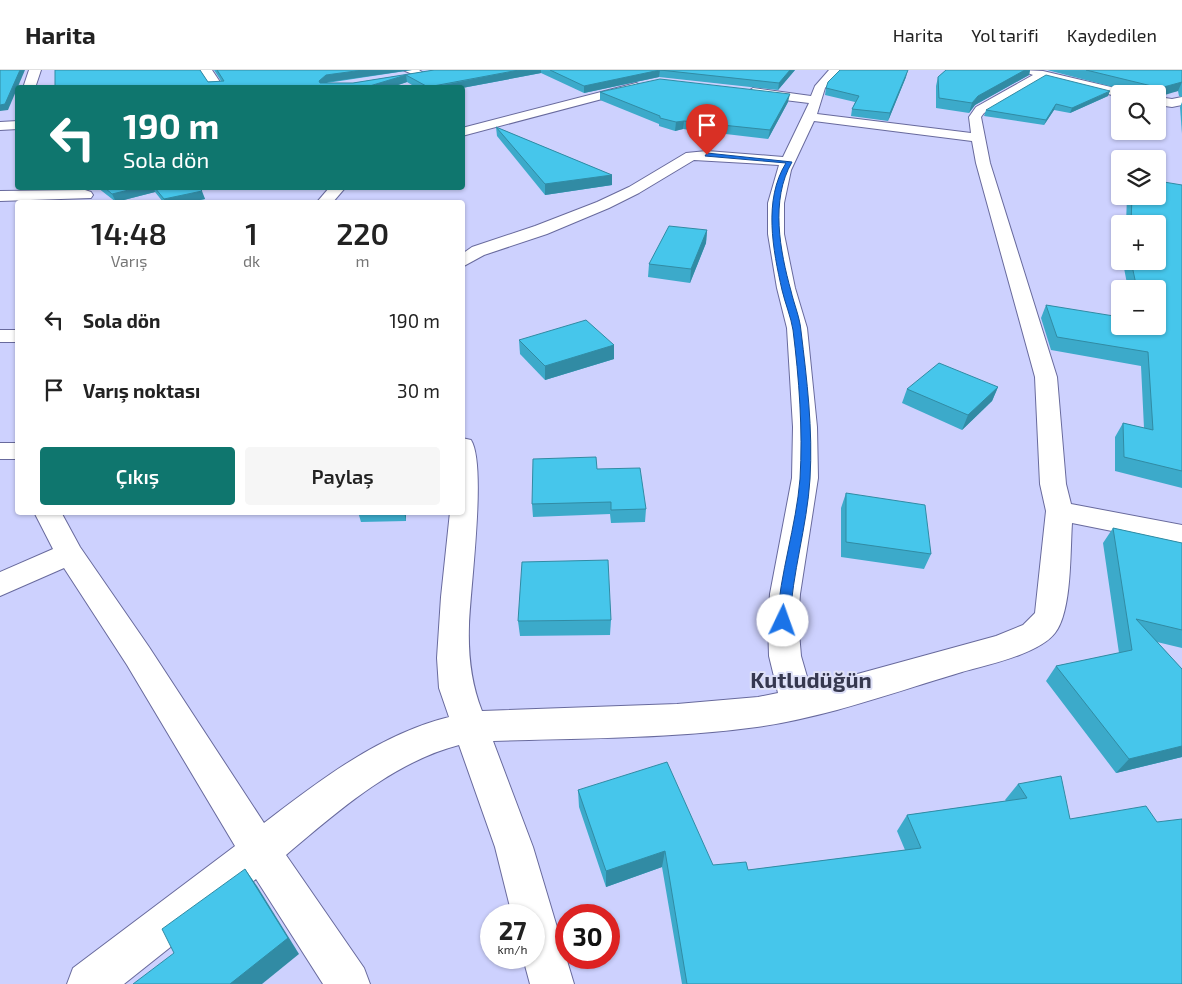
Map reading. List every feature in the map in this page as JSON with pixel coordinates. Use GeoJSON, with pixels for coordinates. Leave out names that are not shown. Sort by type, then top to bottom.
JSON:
{"type":"FeatureCollection","features":[{"type":"Feature","properties":{"kind":"street"},"geometry":{"type":"LineString","coordinates":[[30,85],[35,70]]}},
{"type":"Feature","properties":{"kind":"street"},"geometry":{"type":"LineString","coordinates":[[206,70],[216,85]]}},
{"type":"Feature","properties":{"kind":"street"},"geometry":{"type":"LineString","coordinates":[[798,704],[785,656],[783,621],[785,594],[799,522],[805,478],[804,401],[797,328],[786,288],[776,234],[776,202],[784,170],[813,108],[818,88],[837,70]]}},
{"type":"Feature","properties":{"kind":"street"},"geometry":{"type":"LineString","coordinates":[[89,984],[314,807],[387,759],[419,742],[448,730],[471,727],[677,719],[758,712],[798,704],[1003,648],[1034,634],[1044,625],[1050,614],[1059,511],[1053,484],[1046,377],[977,138],[975,117],[980,110],[1034,72],[1111,91]]}},
{"type":"Feature","properties":{"kind":"street"},"geometry":{"type":"LineString","coordinates":[[465,131],[652,84]]}},
{"type":"Feature","properties":{"kind":"street"},"geometry":{"type":"LineString","coordinates":[[736,90],[813,108],[977,138]]}},
{"type":"Feature","properties":{"kind":"street"},"geometry":{"type":"LineString","coordinates":[[1166,102],[1182,101]]}},
{"type":"Feature","properties":{"kind":"street"},"geometry":{"type":"LineString","coordinates":[[465,260],[478,252],[576,217],[611,202],[691,156],[707,155],[789,162]]}},
{"type":"Feature","properties":{"kind":"street"},"geometry":{"type":"LineString","coordinates":[[327,200],[335,190]]}},
{"type":"Feature","properties":{"kind":"street"},"geometry":{"type":"LineString","coordinates":[[0,196],[88,195]]}},
{"type":"Feature","properties":{"kind":"street"},"geometry":{"type":"LineString","coordinates":[[0,336],[15,336]]}},
{"type":"Feature","properties":{"kind":"street"},"geometry":{"type":"LineString","coordinates":[[0,451],[15,451]]}},
{"type":"Feature","properties":{"kind":"street"},"geometry":{"type":"LineString","coordinates":[[1059,511],[1182,535]]}},
{"type":"Feature","properties":{"kind":"street"},"geometry":{"type":"LineString","coordinates":[[49,515],[69,553],[143,665],[260,851],[348,984]]}},
{"type":"Feature","properties":{"kind":"street"},"geometry":{"type":"LineString","coordinates":[[463,515],[452,626],[452,660],[456,688],[514,847],[530,904]]}},
{"type":"Feature","properties":{"kind":"street"},"geometry":{"type":"LineString","coordinates":[[0,585],[69,553]]}},
{"type":"Feature","properties":{"kind":"street"},"geometry":{"type":"LineString","coordinates":[[545,959],[552,984]]}},
{"type":"Feature","properties":{"kind":"building"},"geometry":{"type":"Polygon","coordinates":[[[0,70],[20,70],[5,104],[0,105],[0,70]]]}},
{"type":"Feature","properties":{"kind":"building"},"geometry":{"type":"Polygon","coordinates":[[[55,70],[200,70],[208,82],[224,81],[217,70],[363,70],[326,75],[319,81],[320,83],[353,83],[434,70],[519,70],[439,85],[424,85],[406,75],[373,85],[55,85],[55,70]]]}},
{"type":"Feature","properties":{"kind":"building"},"geometry":{"type":"Polygon","coordinates":[[[550,70],[660,70],[584,86],[550,70]]]}},
{"type":"Feature","properties":{"kind":"building"},"geometry":{"type":"Polygon","coordinates":[[[660,70],[790,70],[779,83],[660,70]]]}},
{"type":"Feature","properties":{"kind":"building"},"geometry":{"type":"Polygon","coordinates":[[[840,70],[908,70],[890,113],[852,109],[859,96],[826,88],[828,82],[840,70]]]}},
{"type":"Feature","properties":{"kind":"building"},"geometry":{"type":"Polygon","coordinates":[[[946,70],[1025,70],[978,96],[972,103],[939,98],[938,77],[946,70]]]}},
{"type":"Feature","properties":{"kind":"building"},"geometry":{"type":"Polygon","coordinates":[[[1086,70],[1182,70],[1182,82],[1166,86],[1148,85],[1086,70]]]}},
{"type":"Feature","properties":{"kind":"building"},"geometry":{"type":"Polygon","coordinates":[[[1046,75],[1110,91],[1072,108],[1056,104],[1046,120],[986,110],[1046,75]]]}},
{"type":"Feature","properties":{"kind":"building"},"geometry":{"type":"Polygon","coordinates":[[[660,79],[790,94],[770,130],[684,121],[676,122],[660,118],[660,116],[600,92],[660,79]]]}},
{"type":"Feature","properties":{"kind":"building"},"geometry":{"type":"Polygon","coordinates":[[[496,127],[612,175],[545,184],[496,127]]]}},
{"type":"Feature","properties":{"kind":"building"},"geometry":{"type":"Polygon","coordinates":[[[1166,182],[1182,185],[1182,471],[1124,457],[1123,423],[1153,430],[1148,352],[1057,337],[1046,305],[1111,316],[1111,335],[1166,335],[1166,280],[1135,280],[1133,270],[1166,270],[1166,215],[1131,215],[1132,205],[1166,205],[1166,182]]]}},
{"type":"Feature","properties":{"kind":"building"},"geometry":{"type":"Polygon","coordinates":[[[107,190],[129,190],[112,194],[107,190]]]}},
{"type":"Feature","properties":{"kind":"building"},"geometry":{"type":"Polygon","coordinates":[[[157,190],[202,191],[164,199],[157,190]]]}},
{"type":"Feature","properties":{"kind":"building"},"geometry":{"type":"Polygon","coordinates":[[[669,226],[707,230],[691,269],[649,264],[669,226]]]}},
{"type":"Feature","properties":{"kind":"building"},"geometry":{"type":"Polygon","coordinates":[[[586,320],[614,345],[545,366],[519,340],[586,320]]]}},
{"type":"Feature","properties":{"kind":"building"},"geometry":{"type":"Polygon","coordinates":[[[939,363],[998,387],[968,415],[907,389],[939,363]]]}},
{"type":"Feature","properties":{"kind":"building"},"geometry":{"type":"Polygon","coordinates":[[[596,457],[597,469],[640,468],[646,509],[611,510],[611,502],[532,504],[533,459],[596,457]]]}},
{"type":"Feature","properties":{"kind":"building"},"geometry":{"type":"Polygon","coordinates":[[[846,493],[925,505],[931,554],[846,542],[846,493]]]}},
{"type":"Feature","properties":{"kind":"building"},"geometry":{"type":"Polygon","coordinates":[[[1113,528],[1182,543],[1182,630],[1136,619],[1182,669],[1182,746],[1129,759],[1056,666],[1132,650],[1113,528]]]}},
{"type":"Feature","properties":{"kind":"building"},"geometry":{"type":"Polygon","coordinates":[[[608,560],[611,620],[518,621],[522,562],[608,560]]]}},
{"type":"Feature","properties":{"kind":"building"},"geometry":{"type":"Polygon","coordinates":[[[667,762],[713,865],[746,862],[748,870],[921,848],[907,815],[1027,798],[1018,784],[1061,776],[1070,819],[1146,806],[1157,822],[1182,819],[1182,984],[687,984],[665,851],[606,871],[578,790],[667,762]]]}},
{"type":"Feature","properties":{"kind":"building"},"geometry":{"type":"Polygon","coordinates":[[[245,869],[288,938],[230,984],[133,984],[174,953],[162,929],[245,869]]]}},
{"type":"Feature","properties":{"kind":"district","name":"Kutludüğün"},"geometry":{"type":"Point","coordinates":[811,679]}},
{"type":"Feature","properties":{"kind":"route"},"geometry":{"type":"LineString","coordinates":[[707,155],[789,162],[784,170],[776,202],[776,234],[786,288],[797,328],[804,401],[805,478],[799,522],[785,594],[783,621]]}}]}
